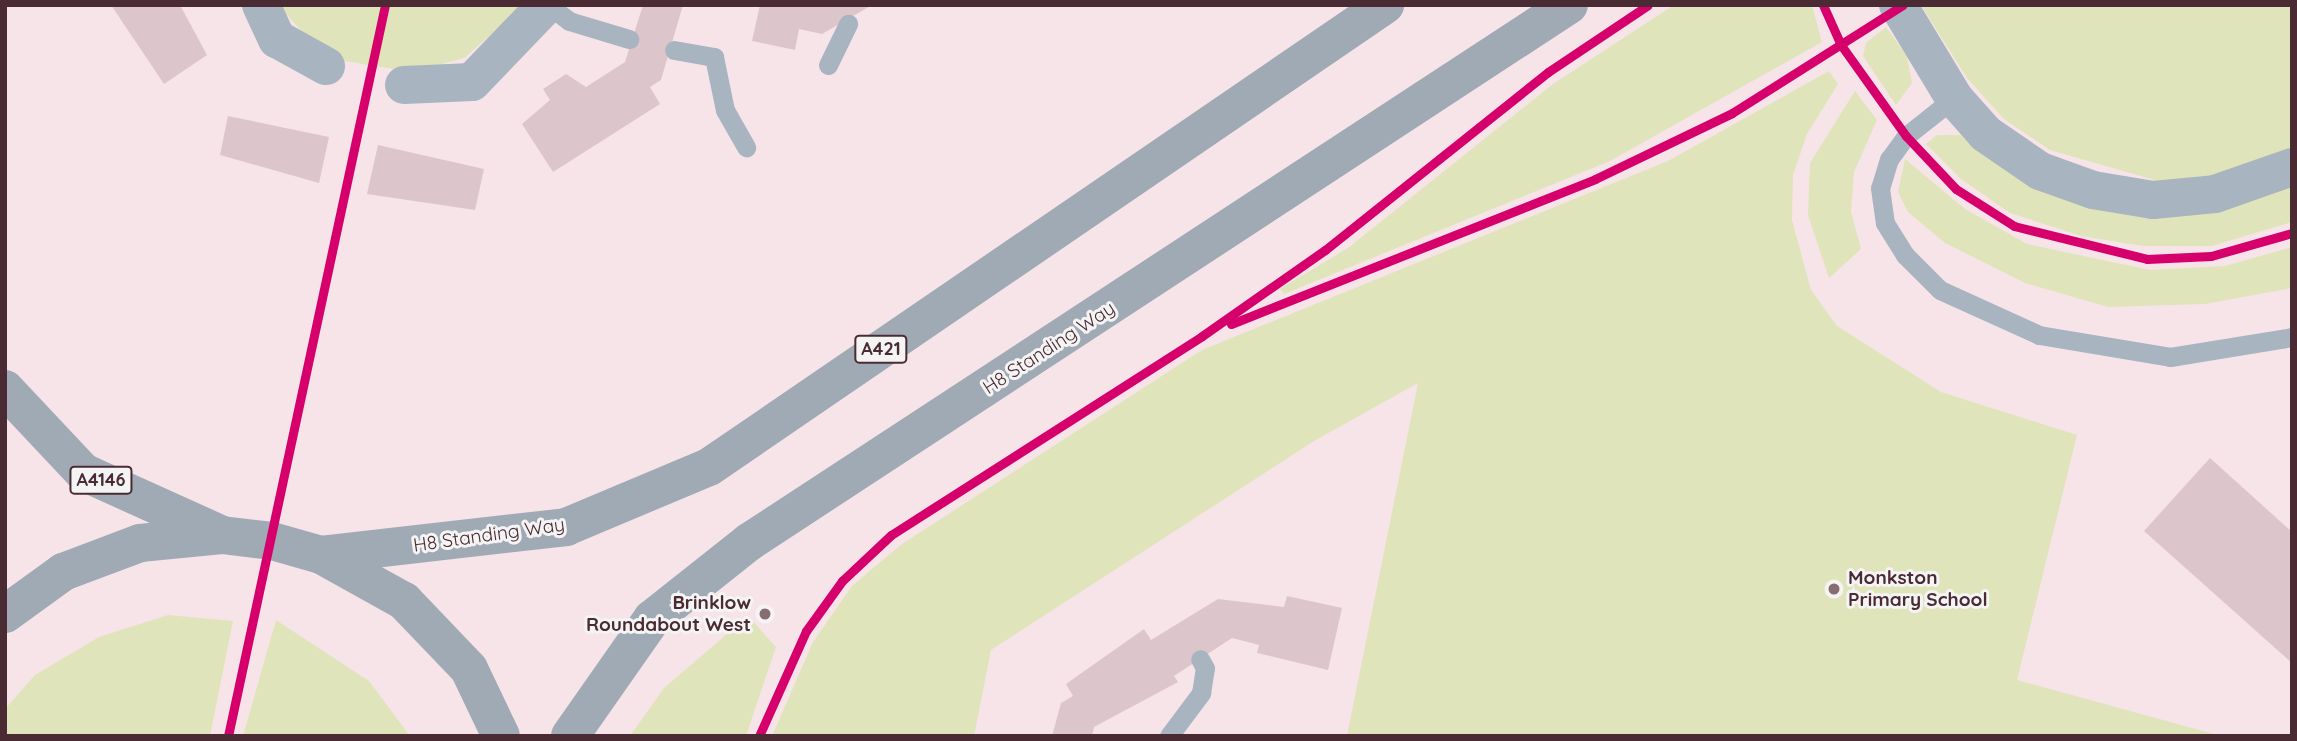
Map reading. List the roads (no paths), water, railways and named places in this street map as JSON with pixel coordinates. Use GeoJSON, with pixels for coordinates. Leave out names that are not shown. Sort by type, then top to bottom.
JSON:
{"type":"FeatureCollection","features":[{"type":"Feature","properties":{"kind":"highway","name":"H8 Standing Way"},"geometry":{"type":"LineString","coordinates":[[321,555],[566,527],[709,467],[1385,5]]}},
{"type":"Feature","properties":{"kind":"highway","name":"H8 Standing Way"},"geometry":{"type":"LineString","coordinates":[[570,736],[652,619],[749,542],[1569,5]]}},
{"type":"Feature","properties":{"kind":"highway","name":"A4146"},"geometry":{"type":"LineString","coordinates":[[5,389],[83,472],[222,535]]}},
{"type":"Feature","properties":{"kind":"highway"},"geometry":{"type":"LineString","coordinates":[[5,614],[63,572],[127,548],[222,535],[321,555],[404,601],[469,669],[501,736]]}},
{"type":"Feature","properties":{"kind":"street"},"geometry":{"type":"LineString","coordinates":[[261,5],[277,39],[326,66]]}},
{"type":"Feature","properties":{"kind":"street"},"geometry":{"type":"LineString","coordinates":[[404,85],[472,82],[547,5]]}},
{"type":"Feature","properties":{"kind":"street"},"geometry":{"type":"LineString","coordinates":[[1898,5],[1954,98],[1986,134],[2040,171],[2092,190],[2152,200],[2215,194],[2292,167]]}},
{"type":"Feature","properties":{"kind":"lane"},"geometry":{"type":"LineString","coordinates":[[547,5],[569,21],[629,39]]}},
{"type":"Feature","properties":{"kind":"lane"},"geometry":{"type":"LineString","coordinates":[[828,65],[849,24]]}},
{"type":"Feature","properties":{"kind":"lane"},"geometry":{"type":"LineString","coordinates":[[674,50],[714,58],[725,110],[746,147]]}},
{"type":"Feature","properties":{"kind":"lane"},"geometry":{"type":"LineString","coordinates":[[1954,98],[1906,136],[1889,159],[1880,188],[1885,223],[1905,255],[1940,290],[2039,335],[2170,357],[2292,337]]}},
{"type":"Feature","properties":{"kind":"lane"},"geometry":{"type":"LineString","coordinates":[[1169,736],[1201,693],[1205,668],[1199,659]]}},
{"type":"Feature","properties":{"kind":"place","name":"Monkston Primary School"},"geometry":{"type":"Point","coordinates":[1834,589]}},
{"type":"Feature","properties":{"kind":"place","name":"Brinklow Roundabout West"},"geometry":{"type":"Point","coordinates":[765,614]}}]}
